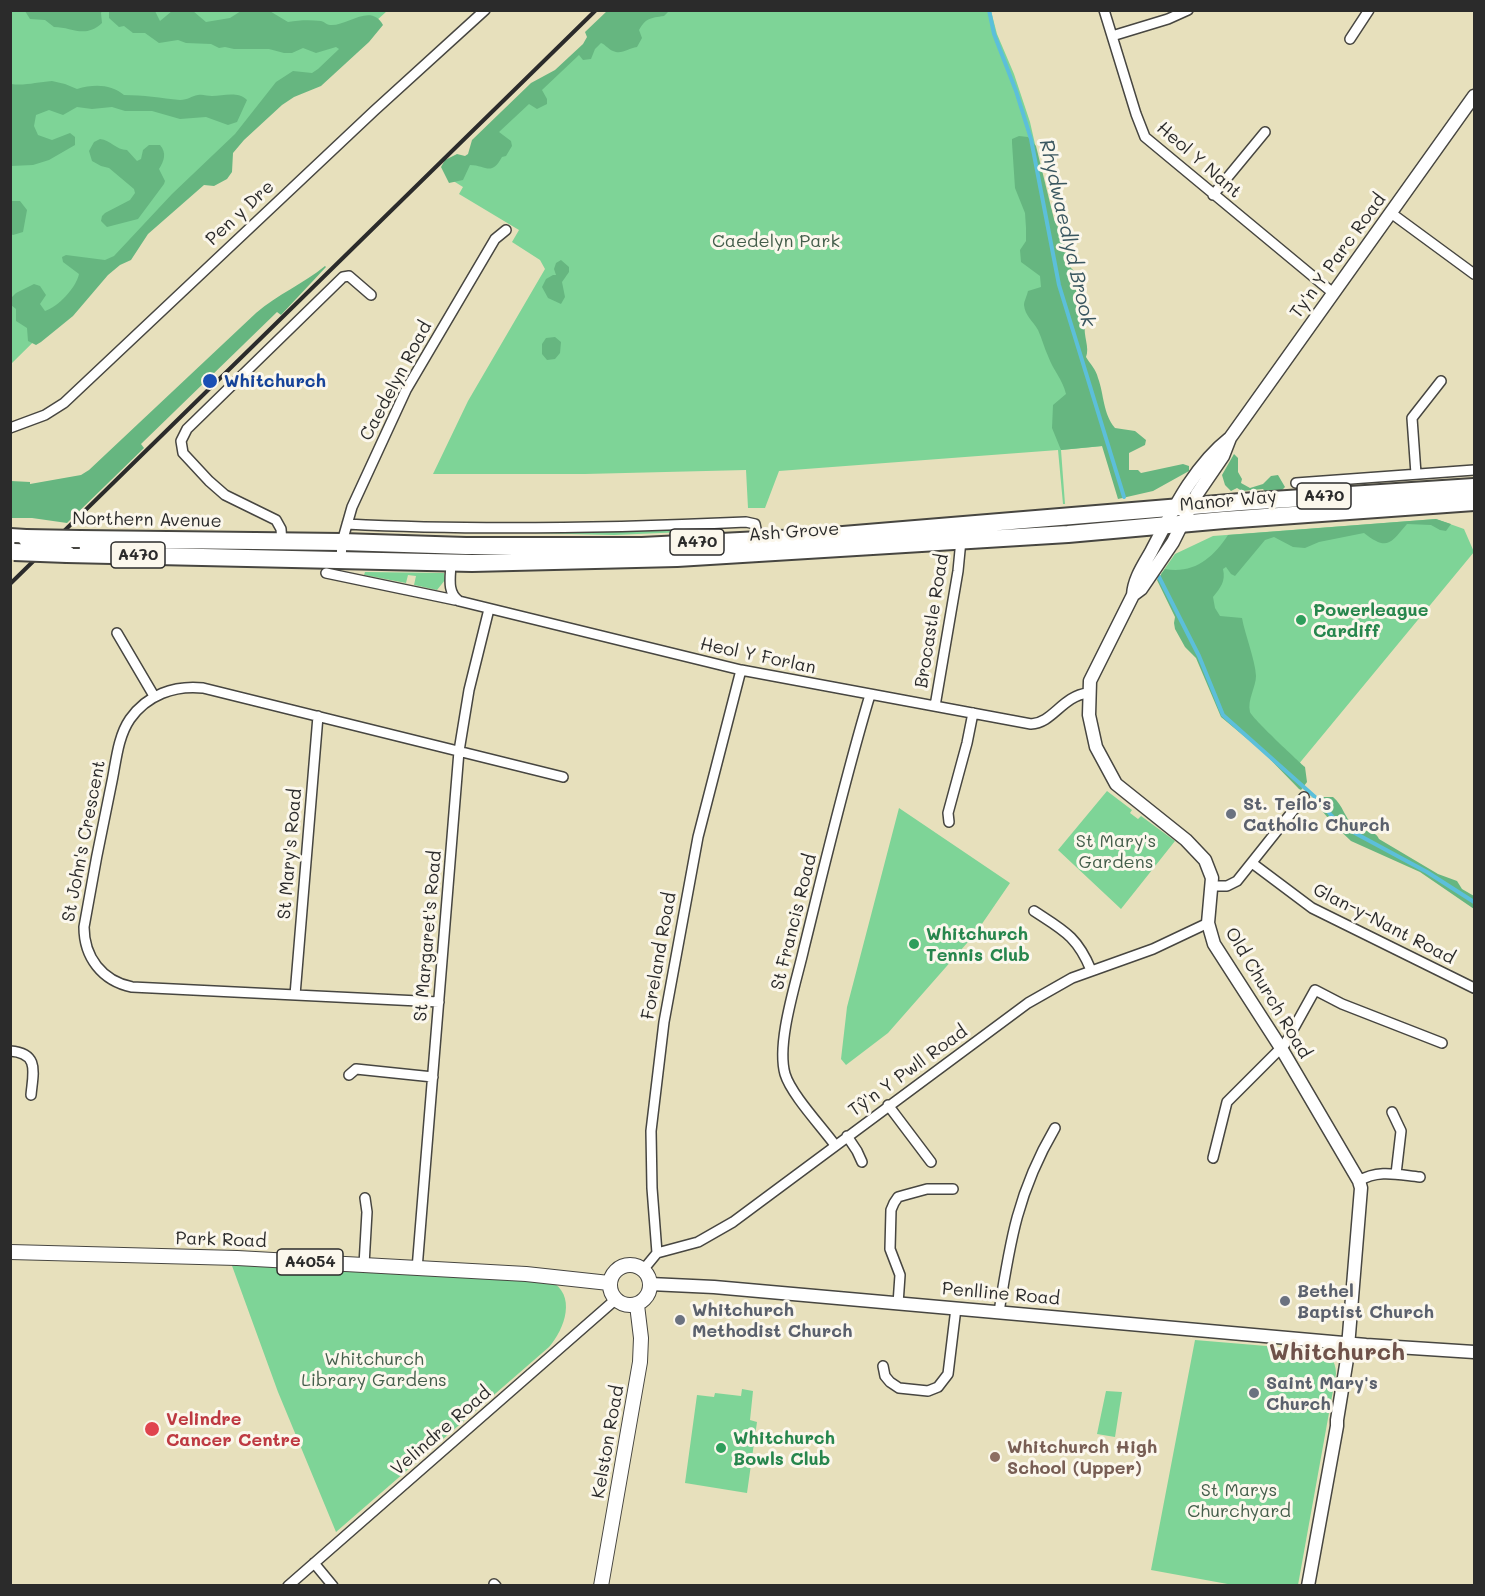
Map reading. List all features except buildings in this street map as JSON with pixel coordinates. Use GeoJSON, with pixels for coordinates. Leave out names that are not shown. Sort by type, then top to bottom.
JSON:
{"type":"FeatureCollection","features":[{"type":"Feature","properties":{"kind":"highway","name":"Manor Way"},"geometry":{"type":"LineString","coordinates":[[1178,516],[1282,499],[1474,487]]}},
{"type":"Feature","properties":{"kind":"highway","name":"Manor Way"},"geometry":{"type":"LineString","coordinates":[[1178,516],[1474,502]]}},
{"type":"Feature","properties":{"kind":"highway","name":"Ash Grove"},"geometry":{"type":"LineString","coordinates":[[282,542],[607,547],[1178,516]]}},
{"type":"Feature","properties":{"kind":"highway","name":"Ash Grove"},"geometry":{"type":"LineString","coordinates":[[282,560],[538,562],[677,558],[1068,534],[1178,516]]}},
{"type":"Feature","properties":{"kind":"highway","name":"Northern Avenue"},"geometry":{"type":"LineString","coordinates":[[15,545],[80,539],[282,542]]}},
{"type":"Feature","properties":{"kind":"highway","name":"Northern Avenue"},"geometry":{"type":"LineString","coordinates":[[15,545],[67,554],[282,560]]}},
{"type":"Feature","properties":{"kind":"main road","name":"Park Road"},"geometry":{"type":"LineString","coordinates":[[10,1252],[237,1258],[526,1274],[609,1283]]}},
{"type":"Feature","properties":{"kind":"main road"},"geometry":{"type":"LineString","coordinates":[[633,1265],[649,1276],[650,1284],[647,1296],[637,1305],[623,1305],[615,1300],[609,1283],[620,1267],[633,1265]]}},
{"type":"Feature","properties":{"kind":"main road","name":"Kelston Road"},"geometry":{"type":"LineString","coordinates":[[601,1586],[640,1362],[641,1338],[637,1305]]}},
{"type":"Feature","properties":{"kind":"street","name":"Pen y Dre"},"geometry":{"type":"LineString","coordinates":[[10,428],[45,415],[64,403],[366,118],[485,10]]}},
{"type":"Feature","properties":{"kind":"street","name":"Heol Y Nant"},"geometry":{"type":"LineString","coordinates":[[1104,10],[1145,137],[1333,293]]}},
{"type":"Feature","properties":{"kind":"street"},"geometry":{"type":"LineString","coordinates":[[1112,36],[1168,19],[1188,10]]}},
{"type":"Feature","properties":{"kind":"street"},"geometry":{"type":"LineString","coordinates":[[1350,39],[1370,10]]}},
{"type":"Feature","properties":{"kind":"street","name":"Ty'n Y Parc Road"},"geometry":{"type":"LineString","coordinates":[[1178,516],[1181,495],[1215,450],[1230,438],[1474,96]]}},
{"type":"Feature","properties":{"kind":"street"},"geometry":{"type":"LineString","coordinates":[[1213,195],[1265,132]]}},
{"type":"Feature","properties":{"kind":"street"},"geometry":{"type":"LineString","coordinates":[[1391,213],[1474,274]]}},
{"type":"Feature","properties":{"kind":"street","name":"Caedelyn Road"},"geometry":{"type":"LineString","coordinates":[[341,560],[342,542],[355,501],[406,390],[495,239],[506,230]]}},
{"type":"Feature","properties":{"kind":"street"},"geometry":{"type":"LineString","coordinates":[[282,560],[282,529],[276,520],[219,490],[183,453],[181,441],[187,429],[343,277],[349,276],[371,295]]}},
{"type":"Feature","properties":{"kind":"street"},"geometry":{"type":"LineString","coordinates":[[1416,474],[1412,418],[1442,381]]}},
{"type":"Feature","properties":{"kind":"street","name":"Manor Way"},"geometry":{"type":"LineString","coordinates":[[1296,483],[1474,470]]}},
{"type":"Feature","properties":{"kind":"street","name":"Old Church Road"},"geometry":{"type":"LineString","coordinates":[[1178,516],[1173,542],[1141,589],[1133,595],[1094,672],[1088,693],[1091,728],[1096,747],[1110,775],[1122,790],[1197,850],[1208,866],[1212,886],[1208,923],[1216,947],[1281,1048],[1359,1181],[1362,1198],[1348,1343],[1337,1426],[1308,1586]]}},
{"type":"Feature","properties":{"kind":"street","name":"Ash Grove"},"geometry":{"type":"LineString","coordinates":[[348,524],[530,529],[746,522],[755,524],[758,539]]}},
{"type":"Feature","properties":{"kind":"street","name":"Brocastle Road"},"geometry":{"type":"LineString","coordinates":[[935,706],[958,571],[961,540]]}},
{"type":"Feature","properties":{"kind":"street"},"geometry":{"type":"LineString","coordinates":[[451,562],[450,591],[455,600]]}},
{"type":"Feature","properties":{"kind":"street","name":"Heol Y Forlan"},"geometry":{"type":"LineString","coordinates":[[326,573],[455,600],[741,670],[973,713],[1038,723],[1074,696],[1088,693]]}},
{"type":"Feature","properties":{"kind":"street","name":"St Margaret's Road"},"geometry":{"type":"LineString","coordinates":[[417,1269],[459,751],[469,690],[489,609]]}},
{"type":"Feature","properties":{"kind":"street"},"geometry":{"type":"LineString","coordinates":[[117,633],[154,696]]}},
{"type":"Feature","properties":{"kind":"street","name":"Foreland Road"},"geometry":{"type":"LineString","coordinates":[[657,1253],[652,1188],[651,1131],[664,1022],[698,837],[741,670]]}},
{"type":"Feature","properties":{"kind":"street","name":"St John's Crescent"},"geometry":{"type":"LineString","coordinates":[[439,1002],[132,987],[124,986],[106,975],[90,959],[84,937],[84,927],[121,738],[130,720],[145,702],[154,696],[180,688],[202,688],[563,777]]}},
{"type":"Feature","properties":{"kind":"street","name":"St Francis Road"},"geometry":{"type":"LineString","coordinates":[[835,1144],[788,1081],[784,1065],[784,1049],[792,1000],[808,934],[853,751],[870,695]]}},
{"type":"Feature","properties":{"kind":"street"},"geometry":{"type":"LineString","coordinates":[[949,822],[948,813],[973,713]]}},
{"type":"Feature","properties":{"kind":"street","name":"St Mary's Road"},"geometry":{"type":"LineString","coordinates":[[295,995],[318,716]]}},
{"type":"Feature","properties":{"kind":"street"},"geometry":{"type":"LineString","coordinates":[[1212,886],[1232,884],[1252,863],[1304,797]]}},
{"type":"Feature","properties":{"kind":"street","name":"Glan-y-Nant Road"},"geometry":{"type":"LineString","coordinates":[[1252,863],[1312,908],[1474,988]]}},
{"type":"Feature","properties":{"kind":"street"},"geometry":{"type":"LineString","coordinates":[[1034,911],[1073,938],[1083,951],[1091,970]]}},
{"type":"Feature","properties":{"kind":"street","name":"Tŷ'n Y Pwll Road"},"geometry":{"type":"LineString","coordinates":[[657,1253],[698,1242],[746,1213],[835,1144],[1028,1003],[1062,983],[1091,970],[1153,949],[1208,923]]}},
{"type":"Feature","properties":{"kind":"street"},"geometry":{"type":"LineString","coordinates":[[1213,1158],[1227,1102],[1281,1048],[1315,990],[1342,1004],[1442,1043]]}},
{"type":"Feature","properties":{"kind":"street"},"geometry":{"type":"LineString","coordinates":[[10,1051],[24,1053],[31,1058],[32,1095]]}},
{"type":"Feature","properties":{"kind":"street"},"geometry":{"type":"LineString","coordinates":[[349,1075],[356,1069],[433,1077]]}},
{"type":"Feature","properties":{"kind":"street"},"geometry":{"type":"LineString","coordinates":[[888,1106],[931,1162]]}},
{"type":"Feature","properties":{"kind":"street"},"geometry":{"type":"LineString","coordinates":[[1392,1113],[1401,1131],[1396,1174]]}},
{"type":"Feature","properties":{"kind":"street"},"geometry":{"type":"LineString","coordinates":[[999,1312],[1021,1198],[1054,1128]]}},
{"type":"Feature","properties":{"kind":"street"},"geometry":{"type":"LineString","coordinates":[[847,1136],[862,1162]]}},
{"type":"Feature","properties":{"kind":"street"},"geometry":{"type":"LineString","coordinates":[[1359,1181],[1379,1173],[1420,1177]]}},
{"type":"Feature","properties":{"kind":"street"},"geometry":{"type":"LineString","coordinates":[[898,1304],[900,1275],[890,1249],[894,1203],[898,1197],[927,1189],[953,1189]]}},
{"type":"Feature","properties":{"kind":"street"},"geometry":{"type":"LineString","coordinates":[[364,1265],[367,1212],[365,1198]]}},
{"type":"Feature","properties":{"kind":"street"},"geometry":{"type":"LineString","coordinates":[[643,1270],[657,1253]]}},
{"type":"Feature","properties":{"kind":"street","name":"Penlline Road"},"geometry":{"type":"LineString","coordinates":[[650,1284],[714,1287],[1474,1352]]}},
{"type":"Feature","properties":{"kind":"street","name":"Velindre Road"},"geometry":{"type":"LineString","coordinates":[[288,1586],[615,1300]]}},
{"type":"Feature","properties":{"kind":"street"},"geometry":{"type":"LineString","coordinates":[[883,1366],[885,1376],[899,1388],[927,1390],[938,1387],[948,1374],[956,1308]]}},
{"type":"Feature","properties":{"kind":"street"},"geometry":{"type":"LineString","coordinates":[[314,1563],[333,1586]]}},
{"type":"Feature","properties":{"kind":"green space"},"geometry":{"type":"Polygon","coordinates":[[[268,10],[288,22],[313,20],[336,25],[365,15],[378,18],[383,25],[369,42],[321,86],[294,97],[282,105],[244,140],[233,153],[232,172],[227,179],[214,186],[204,185],[148,234],[131,260],[120,265],[108,275],[73,316],[36,345],[28,341],[27,328],[16,321],[16,309],[11,305],[11,298],[16,293],[34,284],[40,286],[46,295],[40,304],[45,311],[55,306],[70,291],[79,274],[63,262],[62,257],[66,255],[105,260],[114,256],[172,194],[235,134],[276,82],[293,71],[312,73],[339,49],[336,47],[316,53],[303,48],[292,53],[284,53],[269,49],[219,48],[211,44],[186,43],[178,40],[159,43],[145,33],[133,33],[124,26],[119,27],[109,18],[109,12],[155,11],[160,21],[172,11],[193,11],[206,22],[230,18],[241,11],[268,10]]]}},
{"type":"Feature","properties":{"kind":"green space"},"geometry":{"type":"Polygon","coordinates":[[[11,11],[387,11],[318,74],[288,87],[11,364],[11,11]]]}},
{"type":"Feature","properties":{"kind":"green space"},"geometry":{"type":"Polygon","coordinates":[[[25,11],[102,11],[102,23],[90,30],[78,31],[54,27],[45,20],[30,19],[25,11]]]}},
{"type":"Feature","properties":{"kind":"green space"},"geometry":{"type":"Polygon","coordinates":[[[607,11],[669,11],[664,16],[652,18],[644,23],[639,30],[642,38],[637,47],[616,52],[601,43],[595,49],[591,59],[583,60],[579,55],[542,90],[547,104],[537,109],[529,104],[499,132],[511,141],[512,146],[495,167],[470,165],[463,180],[449,183],[441,167],[445,160],[457,154],[465,156],[468,154],[472,140],[531,83],[555,70],[583,44],[587,37],[585,32],[607,11]]]}},
{"type":"Feature","properties":{"kind":"green space","name":"Caedelyn Park"},"geometry":{"type":"Polygon","coordinates":[[[619,11],[991,11],[997,34],[1014,74],[1030,122],[1081,348],[1113,445],[1061,450],[1065,504],[1063,504],[1058,450],[779,471],[765,508],[748,508],[746,470],[585,474],[433,474],[468,401],[545,269],[540,260],[512,242],[519,230],[459,194],[463,187],[447,177],[619,11]]]}},
{"type":"Feature","properties":{"kind":"green space"},"geometry":{"type":"Polygon","coordinates":[[[52,81],[77,89],[90,86],[108,87],[124,95],[180,100],[200,95],[235,95],[247,100],[237,122],[228,125],[206,117],[180,119],[152,111],[125,111],[112,107],[92,109],[77,107],[63,115],[49,110],[36,115],[34,126],[38,135],[52,140],[70,133],[75,137],[75,145],[49,160],[33,165],[11,166],[11,84],[52,81]]]}},
{"type":"Feature","properties":{"kind":"green space"},"geometry":{"type":"Polygon","coordinates":[[[1019,136],[1028,137],[1036,146],[1054,219],[1057,226],[1063,229],[1073,257],[1070,267],[1081,282],[1077,293],[1077,304],[1085,325],[1086,357],[1097,375],[1108,417],[1115,428],[1135,431],[1146,440],[1145,445],[1129,453],[1129,470],[1138,470],[1141,473],[1183,464],[1189,466],[1189,471],[1153,491],[1118,499],[1102,446],[1061,450],[1052,428],[1053,405],[1066,394],[1038,330],[1025,309],[1024,303],[1028,291],[1041,287],[1040,276],[1021,262],[1020,250],[1026,241],[1025,213],[1015,188],[1012,143],[1012,139],[1019,136]]]}},
{"type":"Feature","properties":{"kind":"green space"},"geometry":{"type":"Polygon","coordinates":[[[100,139],[127,150],[137,161],[141,159],[143,150],[149,145],[160,145],[164,151],[159,169],[165,181],[164,184],[138,219],[107,227],[101,221],[105,213],[130,200],[135,193],[134,189],[109,168],[92,161],[89,151],[94,142],[100,139]]]}},
{"type":"Feature","properties":{"kind":"green space"},"geometry":{"type":"Polygon","coordinates":[[[10,201],[20,201],[27,210],[23,232],[13,235],[11,234],[10,201]]]}},
{"type":"Feature","properties":{"kind":"green space"},"geometry":{"type":"Polygon","coordinates":[[[561,260],[569,267],[569,272],[562,282],[565,297],[561,304],[548,298],[542,287],[546,279],[556,275],[554,269],[556,263],[561,260]]]}},
{"type":"Feature","properties":{"kind":"green space"},"geometry":{"type":"Polygon","coordinates":[[[325,266],[281,315],[277,312],[141,444],[144,448],[67,523],[32,518],[11,518],[11,481],[30,482],[30,484],[81,475],[89,470],[256,313],[325,266]]]}},
{"type":"Feature","properties":{"kind":"green space"},"geometry":{"type":"Polygon","coordinates":[[[555,337],[561,342],[560,353],[555,359],[547,360],[542,354],[542,344],[546,338],[555,337]]]}},
{"type":"Feature","properties":{"kind":"green space"},"geometry":{"type":"Polygon","coordinates":[[[1234,454],[1238,458],[1241,483],[1250,488],[1263,484],[1271,476],[1278,475],[1285,487],[1278,494],[1266,493],[1263,489],[1242,491],[1237,488],[1231,491],[1225,485],[1222,475],[1234,454]]]}},
{"type":"Feature","properties":{"kind":"green space","name":"Powerleague Cardiff"},"geometry":{"type":"Polygon","coordinates":[[[1436,519],[1464,529],[1474,552],[1293,771],[1227,713],[1161,574],[1175,554],[1213,536],[1436,519]]]}},
{"type":"Feature","properties":{"kind":"green space"},"geometry":{"type":"Polygon","coordinates":[[[1436,519],[1451,524],[1446,531],[1431,525],[1407,524],[1388,543],[1378,542],[1364,533],[1319,542],[1305,548],[1293,547],[1274,537],[1265,540],[1235,576],[1226,567],[1223,569],[1223,581],[1213,597],[1215,608],[1220,616],[1242,618],[1256,676],[1250,712],[1305,767],[1307,782],[1301,790],[1299,789],[1263,752],[1221,717],[1196,658],[1185,647],[1175,629],[1175,617],[1157,580],[1165,569],[1185,569],[1202,562],[1216,551],[1228,535],[1436,519]]]}},
{"type":"Feature","properties":{"kind":"green space"},"geometry":{"type":"Polygon","coordinates":[[[708,528],[708,531],[614,535],[528,533],[708,528]]]}},
{"type":"Feature","properties":{"kind":"green space"},"geometry":{"type":"Polygon","coordinates":[[[365,572],[444,573],[445,580],[437,590],[414,585],[416,576],[408,575],[406,583],[364,575],[365,572]]]}},
{"type":"Feature","properties":{"kind":"green space","name":"St Mary's Gardens"},"geometry":{"type":"Polygon","coordinates":[[[1107,791],[1132,810],[1130,813],[1138,819],[1141,816],[1175,841],[1121,909],[1058,850],[1107,791]]]}},
{"type":"Feature","properties":{"kind":"green space"},"geometry":{"type":"Polygon","coordinates":[[[1319,797],[1333,797],[1354,826],[1372,832],[1379,839],[1438,874],[1457,881],[1462,889],[1474,896],[1474,909],[1420,872],[1351,841],[1319,807],[1317,801],[1319,797]]]}},
{"type":"Feature","properties":{"kind":"green space","name":"Whitchurch Tennis Club"},"geometry":{"type":"Polygon","coordinates":[[[899,808],[1010,883],[975,934],[888,1033],[846,1065],[841,1059],[847,1007],[899,808]]]}},
{"type":"Feature","properties":{"kind":"green space","name":"Whitchurch Library Gardens"},"geometry":{"type":"Polygon","coordinates":[[[231,1263],[550,1281],[563,1294],[566,1312],[560,1331],[549,1347],[336,1532],[278,1392],[231,1263]]]}},
{"type":"Feature","properties":{"kind":"green space","name":"St Marys Churchyard"},"geometry":{"type":"Polygon","coordinates":[[[1195,1340],[1314,1350],[1323,1352],[1335,1364],[1336,1374],[1298,1585],[1233,1585],[1151,1570],[1195,1340]]]}},
{"type":"Feature","properties":{"kind":"green space","name":"Whitchurch Bowls Club"},"geometry":{"type":"Polygon","coordinates":[[[742,1389],[753,1391],[750,1420],[757,1422],[747,1493],[685,1483],[697,1395],[714,1397],[715,1393],[741,1396],[742,1389]]]}},
{"type":"Feature","properties":{"kind":"green space"},"geometry":{"type":"Polygon","coordinates":[[[1106,1391],[1122,1392],[1115,1437],[1097,1434],[1106,1391]]]}},
{"type":"Feature","properties":{"kind":"waterway","name":"Rhydwaedlyd Brook"},"geometry":{"type":"LineString","coordinates":[[989,10],[994,34],[1016,91],[1031,139],[1059,285],[1124,497]]}},
{"type":"Feature","properties":{"kind":"waterway"},"geometry":{"type":"LineString","coordinates":[[1159,577],[1199,656],[1223,715],[1315,797],[1340,825],[1427,872],[1474,902]]}},
{"type":"Feature","properties":{"kind":"railway"},"geometry":{"type":"LineString","coordinates":[[10,584],[596,10]]}},
{"type":"Feature","properties":{"kind":"place","name":"Whitchurch"},"geometry":{"type":"Point","coordinates":[210,381]}},
{"type":"Feature","properties":{"kind":"place","name":"Powerleague Cardiff"},"geometry":{"type":"Point","coordinates":[1301,620]}},
{"type":"Feature","properties":{"kind":"place","name":"St. Teilo's Catholic Church"},"geometry":{"type":"Point","coordinates":[1231,814]}},
{"type":"Feature","properties":{"kind":"place","name":"Whitchurch Tennis Club"},"geometry":{"type":"Point","coordinates":[914,944]}},
{"type":"Feature","properties":{"kind":"place","name":"Bethel Baptist Church"},"geometry":{"type":"Point","coordinates":[1285,1301]}},
{"type":"Feature","properties":{"kind":"place","name":"Whitchurch Methodist Church"},"geometry":{"type":"Point","coordinates":[680,1320]}},
{"type":"Feature","properties":{"kind":"place","name":"Saint Mary's Church"},"geometry":{"type":"Point","coordinates":[1254,1393]}},
{"type":"Feature","properties":{"kind":"place","name":"Velindre Cancer Centre"},"geometry":{"type":"Point","coordinates":[152,1429]}},
{"type":"Feature","properties":{"kind":"place","name":"Whitchurch Bowls Club"},"geometry":{"type":"Point","coordinates":[721,1448]}},
{"type":"Feature","properties":{"kind":"place","name":"Whitchurch High School (Upper)"},"geometry":{"type":"Point","coordinates":[995,1457]}},
{"type":"Feature","properties":{"kind":"district","name":"Whitchurch"},"geometry":{"type":"Point","coordinates":[1337,1353]}}]}
